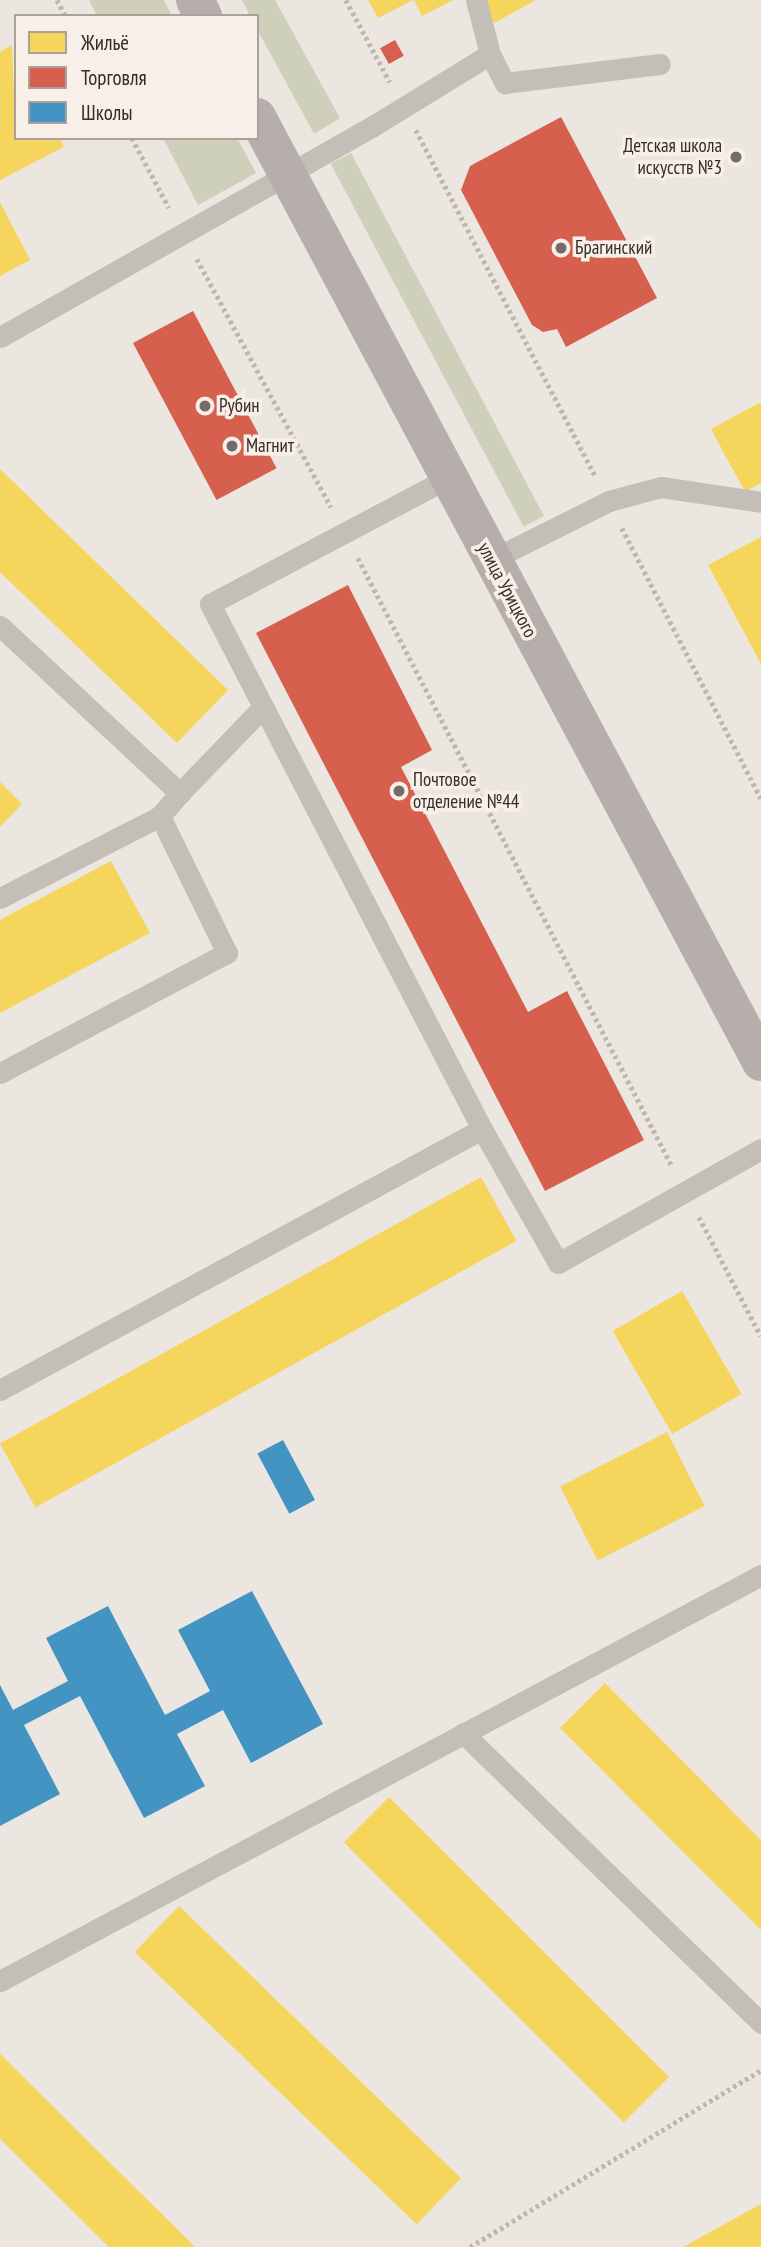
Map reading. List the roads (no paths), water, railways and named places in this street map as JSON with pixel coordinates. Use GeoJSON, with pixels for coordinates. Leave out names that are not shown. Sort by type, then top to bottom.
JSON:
{"type":"FeatureCollection","features":[{"type":"Feature","properties":{"kind":"street","name":"улица Урицкого"},"geometry":{"type":"LineString","coordinates":[[259,121],[446,479],[761,1062]]}},
{"type":"Feature","properties":{"kind":"lane"},"geometry":{"type":"LineString","coordinates":[[476,0],[490,54],[505,83],[660,64]]}},
{"type":"Feature","properties":{"kind":"lane"},"geometry":{"type":"LineString","coordinates":[[0,337],[288,174],[490,54]]}},
{"type":"Feature","properties":{"kind":"lane"},"geometry":{"type":"LineString","coordinates":[[446,479],[210,604],[482,1129],[558,1263],[761,1149]]}},
{"type":"Feature","properties":{"kind":"lane"},"geometry":{"type":"LineString","coordinates":[[491,560],[609,502],[660,487],[761,502]]}},
{"type":"Feature","properties":{"kind":"lane"},"geometry":{"type":"LineString","coordinates":[[0,626],[180,793]]}},
{"type":"Feature","properties":{"kind":"lane"},"geometry":{"type":"LineString","coordinates":[[0,898],[160,816],[262,708]]}},
{"type":"Feature","properties":{"kind":"lane"},"geometry":{"type":"LineString","coordinates":[[0,1073],[228,953],[160,816]]}},
{"type":"Feature","properties":{"kind":"lane"},"geometry":{"type":"LineString","coordinates":[[0,1390],[482,1129]]}},
{"type":"Feature","properties":{"kind":"lane"},"geometry":{"type":"LineString","coordinates":[[0,1981],[761,1575]]}},
{"type":"Feature","properties":{"kind":"lane"},"geometry":{"type":"LineString","coordinates":[[463,1733],[761,2023]]}},
{"type":"Feature","properties":{"kind":"place","name":"Детская школа искусств №3"},"geometry":{"type":"Point","coordinates":[736,157]}},
{"type":"Feature","properties":{"kind":"place","name":"Брагинский"},"geometry":{"type":"Point","coordinates":[561,248]}},
{"type":"Feature","properties":{"kind":"place","name":"Рубин"},"geometry":{"type":"Point","coordinates":[205,406]}},
{"type":"Feature","properties":{"kind":"place","name":"Магнит"},"geometry":{"type":"Point","coordinates":[232,446]}},
{"type":"Feature","properties":{"kind":"place","name":"Почтовое отделение №44"},"geometry":{"type":"Point","coordinates":[399,791]}}]}
